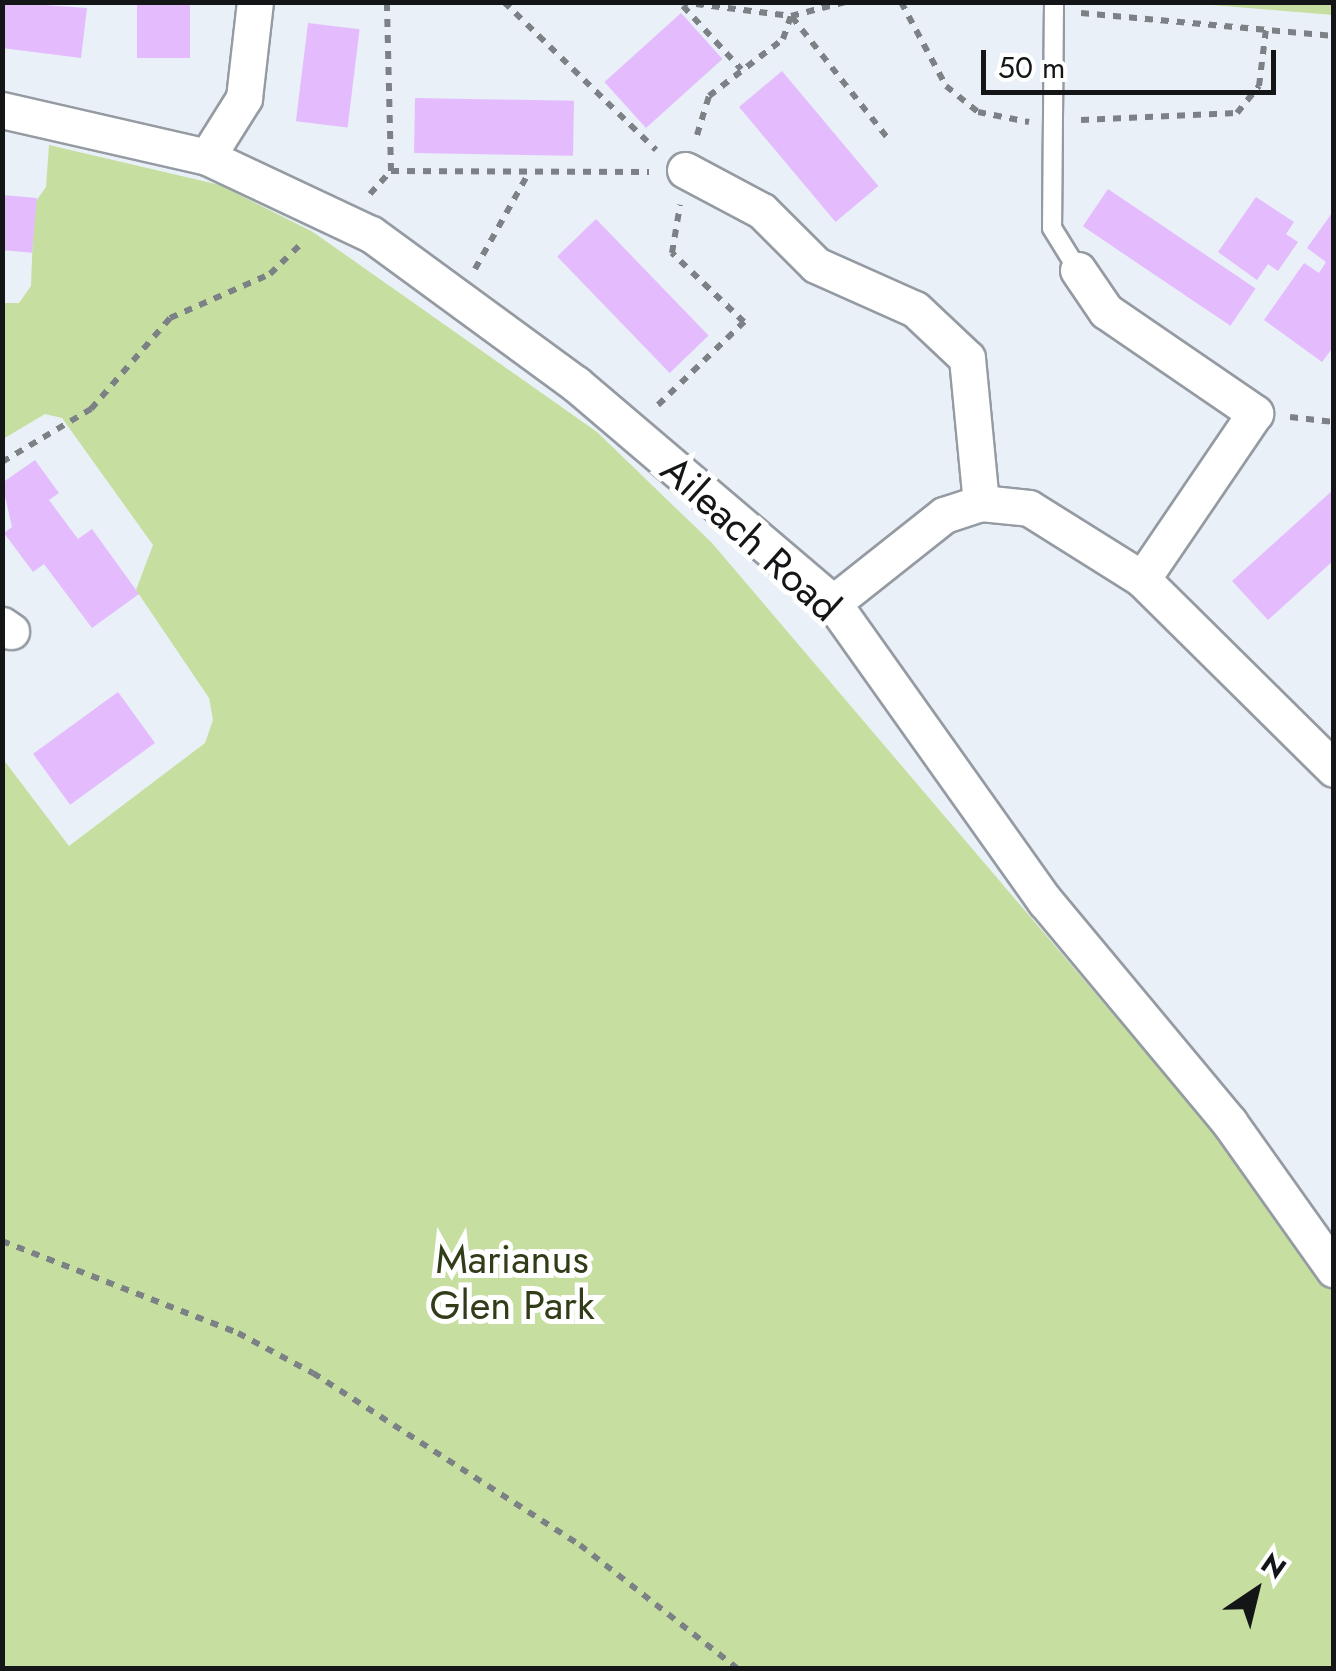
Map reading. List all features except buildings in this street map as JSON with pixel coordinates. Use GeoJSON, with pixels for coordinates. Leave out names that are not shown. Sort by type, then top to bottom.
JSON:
{"type":"FeatureCollection","features":[{"type":"Feature","properties":{"kind":"street"},"geometry":{"type":"LineString","coordinates":[[207,157],[244,98],[256,2]]}},
{"type":"Feature","properties":{"kind":"street","name":"Aileach Road"},"geometry":{"type":"LineString","coordinates":[[2,110],[207,157],[340,217],[461,294],[632,429],[833,603],[1045,901],[1228,1122],[1334,1270]]}},
{"type":"Feature","properties":{"kind":"street"},"geometry":{"type":"LineString","coordinates":[[685,170],[762,211],[816,265],[915,309],[967,358],[981,503]]}},
{"type":"Feature","properties":{"kind":"street"},"geometry":{"type":"LineString","coordinates":[[1078,270],[1106,311],[1255,413],[1142,579]]}},
{"type":"Feature","properties":{"kind":"street"},"geometry":{"type":"LineString","coordinates":[[833,603],[944,515],[981,503],[1056,520],[1142,579],[1334,769]]}},
{"type":"Feature","properties":{"kind":"lane"},"geometry":{"type":"LineString","coordinates":[[1054,7],[1052,228],[1078,270]]}},
{"type":"Feature","properties":{"kind":"path"},"geometry":{"type":"LineString","coordinates":[[388,2],[390,171]]}},
{"type":"Feature","properties":{"kind":"path"},"geometry":{"type":"LineString","coordinates":[[504,2],[538,40],[568,55],[640,139],[685,170]]}},
{"type":"Feature","properties":{"kind":"path"},"geometry":{"type":"LineString","coordinates":[[681,4],[791,16],[845,2]]}},
{"type":"Feature","properties":{"kind":"path"},"geometry":{"type":"LineString","coordinates":[[901,2],[946,86],[978,112],[1053,122],[1237,112],[1259,86],[1266,30]]}},
{"type":"Feature","properties":{"kind":"path"},"geometry":{"type":"LineString","coordinates":[[681,4],[742,69]]}},
{"type":"Feature","properties":{"kind":"path"},"geometry":{"type":"LineString","coordinates":[[1054,7],[1334,36]]}},
{"type":"Feature","properties":{"kind":"path"},"geometry":{"type":"LineString","coordinates":[[632,429],[744,322],[672,253],[685,170],[709,96],[783,39],[791,16]]}},
{"type":"Feature","properties":{"kind":"path"},"geometry":{"type":"LineString","coordinates":[[791,16],[890,142]]}},
{"type":"Feature","properties":{"kind":"path"},"geometry":{"type":"LineString","coordinates":[[2,462],[91,409],[170,318],[270,274],[390,171],[528,174],[685,170]]}},
{"type":"Feature","properties":{"kind":"path"},"geometry":{"type":"LineString","coordinates":[[461,294],[528,174]]}},
{"type":"Feature","properties":{"kind":"path"},"geometry":{"type":"LineString","coordinates":[[2,1241],[238,1333],[313,1374],[580,1545],[737,1668]]}},
{"type":"Feature","properties":{"kind":"green space"},"geometry":{"type":"Polygon","coordinates":[[[1188,3],[1333,3],[1333,15],[1188,3]]]}},
{"type":"Feature","properties":{"kind":"green space","name":"Marianus Glen Park"},"geometry":{"type":"Polygon","coordinates":[[[49,145],[220,185],[313,232],[597,432],[712,543],[1216,1135],[1333,1288],[1333,1668],[3,1668],[3,759],[69,846],[205,743],[213,720],[209,698],[136,590],[153,545],[62,418],[45,414],[3,439],[3,303],[19,303],[31,286],[34,204],[46,187],[49,145]]]}}]}
